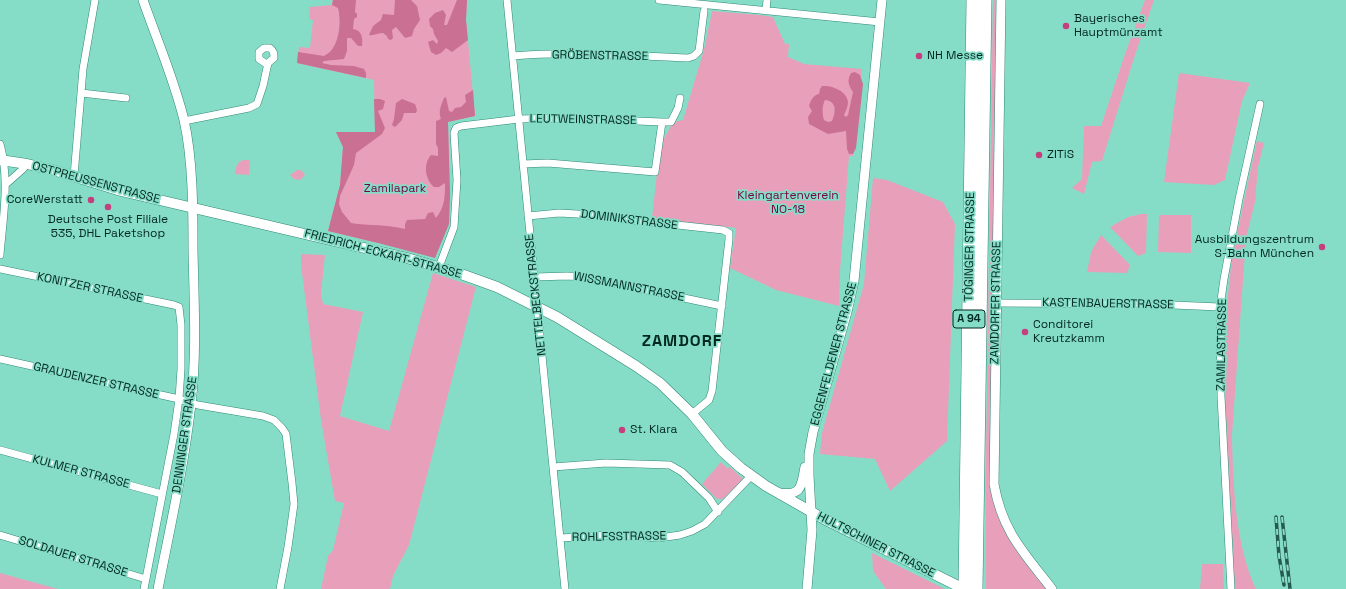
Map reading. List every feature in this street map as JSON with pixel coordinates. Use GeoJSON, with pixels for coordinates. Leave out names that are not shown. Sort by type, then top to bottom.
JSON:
{"type":"FeatureCollection","features":[{"type":"Feature","properties":{"kind":"highway","name":"TÖGINGER STRASSE"},"geometry":{"type":"LineString","coordinates":[[973,0],[973,580]]}},
{"type":"Feature","properties":{"kind":"highway","name":"TÖGINGER STRASSE"},"geometry":{"type":"LineString","coordinates":[[964,589],[973,580],[985,0]]}},
{"type":"Feature","properties":{"kind":"main road","name":"OSTPREUSSENSTRASSE"},"geometry":{"type":"LineString","coordinates":[[2,161],[26,164],[53,170],[121,191],[192,207]]}},
{"type":"Feature","properties":{"kind":"main road","name":"FRIEDRICH-ECKART-STRASSE"},"geometry":{"type":"LineString","coordinates":[[192,207],[376,250],[439,267],[487,283],[537,306],[642,370],[660,383],[692,414],[722,451],[751,476],[776,493],[810,512]]}},
{"type":"Feature","properties":{"kind":"main road","name":"HULTSCHINER STRASSE"},"geometry":{"type":"LineString","coordinates":[[810,512],[964,589]]}},
{"type":"Feature","properties":{"kind":"street"},"geometry":{"type":"LineString","coordinates":[[74,176],[81,93],[87,44],[95,0]]}},
{"type":"Feature","properties":{"kind":"street","name":"DENNINGER STRASSE"},"geometry":{"type":"LineString","coordinates":[[143,0],[184,121],[192,207],[194,348],[191,403],[182,466],[158,589]]}},
{"type":"Feature","properties":{"kind":"street","name":"NETTELBECKSTRASSE"},"geometry":{"type":"LineString","coordinates":[[507,0],[565,589]]}},
{"type":"Feature","properties":{"kind":"street"},"geometry":{"type":"LineString","coordinates":[[659,0],[880,22]]}},
{"type":"Feature","properties":{"kind":"street"},"geometry":{"type":"LineString","coordinates":[[766,10],[767,0]]}},
{"type":"Feature","properties":{"kind":"street","name":"EGGENFELDENER STRASSE"},"geometry":{"type":"LineString","coordinates":[[807,589],[812,530],[809,475],[810,448],[813,432],[851,296],[860,224],[882,0]]}},
{"type":"Feature","properties":{"kind":"street","name":"ZAMDORFER STRASSE"},"geometry":{"type":"LineString","coordinates":[[1001,0],[994,474],[996,492],[1002,516],[1014,541],[1052,589]]}},
{"type":"Feature","properties":{"kind":"street","name":"GRÖBENSTRASSE"},"geometry":{"type":"LineString","coordinates":[[513,56],[598,55],[688,58],[694,56],[699,51],[704,11]]}},
{"type":"Feature","properties":{"kind":"street"},"geometry":{"type":"LineString","coordinates":[[184,121],[249,108],[257,104],[268,63]]}},
{"type":"Feature","properties":{"kind":"street"},"geometry":{"type":"LineString","coordinates":[[81,93],[126,98]]}},
{"type":"Feature","properties":{"kind":"street"},"geometry":{"type":"LineString","coordinates":[[523,164],[548,163],[655,172],[662,122],[671,122],[678,108],[680,98]]}},
{"type":"Feature","properties":{"kind":"street","name":"ZAMILASTRASSE"},"geometry":{"type":"LineString","coordinates":[[1231,589],[1221,396],[1220,307],[1239,199],[1260,104]]}},
{"type":"Feature","properties":{"kind":"street","name":"LEUTWEINSTRASSE"},"geometry":{"type":"LineString","coordinates":[[439,267],[454,227],[457,180],[454,133],[456,128],[461,126],[519,119],[561,118],[662,122]]}},
{"type":"Feature","properties":{"kind":"street"},"geometry":{"type":"LineString","coordinates":[[0,144],[6,184],[0,255]]}},
{"type":"Feature","properties":{"kind":"street"},"geometry":{"type":"LineString","coordinates":[[6,184],[23,169],[26,164]]}},
{"type":"Feature","properties":{"kind":"street","name":"DOMINIKSTRASSE"},"geometry":{"type":"LineString","coordinates":[[528,216],[559,213],[577,214],[723,230],[729,233],[722,306]]}},
{"type":"Feature","properties":{"kind":"street","name":"KONITZER STRASSE"},"geometry":{"type":"LineString","coordinates":[[0,269],[179,307]]}},
{"type":"Feature","properties":{"kind":"street","name":"WISSMANNSTRASSE"},"geometry":{"type":"LineString","coordinates":[[535,277],[584,277],[722,306]]}},
{"type":"Feature","properties":{"kind":"street","name":"KASTENBAUERSTRASSE"},"geometry":{"type":"LineString","coordinates":[[996,303],[1121,304],[1220,307]]}},
{"type":"Feature","properties":{"kind":"street"},"geometry":{"type":"LineString","coordinates":[[692,414],[709,400],[712,391],[722,306]]}},
{"type":"Feature","properties":{"kind":"street","name":"DENNINGER STRASSE"},"geometry":{"type":"LineString","coordinates":[[144,589],[174,434],[179,399],[181,325],[179,307]]}},
{"type":"Feature","properties":{"kind":"street","name":"GRAUDENZER STRASSE"},"geometry":{"type":"LineString","coordinates":[[0,359],[179,399],[191,403],[263,416],[274,420],[286,434],[294,504],[280,589]]}},
{"type":"Feature","properties":{"kind":"street"},"geometry":{"type":"LineString","coordinates":[[776,493],[789,494],[798,491],[801,485],[807,454],[810,448]]}},
{"type":"Feature","properties":{"kind":"street","name":"KULMER STRASSE"},"geometry":{"type":"LineString","coordinates":[[0,450],[162,494]]}},
{"type":"Feature","properties":{"kind":"street"},"geometry":{"type":"LineString","coordinates":[[553,467],[606,463],[670,465],[682,472],[693,482],[709,498],[718,512]]}},
{"type":"Feature","properties":{"kind":"street","name":"ROHLFSSTRASSE"},"geometry":{"type":"LineString","coordinates":[[560,538],[610,535],[659,538],[672,537],[692,531],[705,524],[718,512],[751,476]]}},
{"type":"Feature","properties":{"kind":"street","name":"SOLDAUER STRASSE"},"geometry":{"type":"LineString","coordinates":[[0,535],[146,580]]}},
{"type":"Feature","properties":{"kind":"green space","name":"Zamilapark"},"geometry":{"type":"Polygon","coordinates":[[[333,0],[467,0],[466,20],[475,116],[448,122],[450,194],[449,224],[378,243],[328,231],[340,185],[343,147],[336,132],[375,132],[374,80],[297,63],[299,47],[310,48],[313,20],[309,19],[310,7],[331,5],[333,0]]]}},
{"type":"Feature","properties":{"kind":"green space"},"geometry":{"type":"Polygon","coordinates":[[[993,0],[997,0],[991,488],[998,514],[1008,537],[1047,589],[986,589],[986,456],[993,0]]]}},
{"type":"Feature","properties":{"kind":"green space"},"geometry":{"type":"Polygon","coordinates":[[[1145,0],[1154,0],[1102,161],[1092,162],[1084,194],[1072,188],[1082,179],[1084,126],[1101,126],[1145,0]]]}},
{"type":"Feature","properties":{"kind":"green space","name":"Kleingartenverein NO-18"},"geometry":{"type":"Polygon","coordinates":[[[712,11],[773,17],[785,44],[789,44],[788,57],[804,64],[862,69],[853,156],[849,156],[840,271],[839,306],[776,290],[730,268],[736,228],[652,218],[660,146],[673,122],[683,120],[705,46],[712,11]]]}},
{"type":"Feature","properties":{"kind":"green space"},"geometry":{"type":"Polygon","coordinates":[[[1179,73],[1250,83],[1242,101],[1225,180],[1214,185],[1164,182],[1179,73]]]}},
{"type":"Feature","properties":{"kind":"green space"},"geometry":{"type":"Polygon","coordinates":[[[1257,141],[1264,143],[1258,167],[1255,202],[1246,238],[1232,435],[1236,514],[1244,553],[1256,589],[1235,589],[1224,376],[1225,323],[1232,257],[1257,141]]]}},
{"type":"Feature","properties":{"kind":"green space"},"geometry":{"type":"Polygon","coordinates":[[[243,160],[250,160],[249,175],[235,174],[236,167],[243,160]]]}},
{"type":"Feature","properties":{"kind":"green space"},"geometry":{"type":"Polygon","coordinates":[[[297,170],[301,170],[305,175],[300,180],[294,179],[290,175],[297,170]]]}},
{"type":"Feature","properties":{"kind":"green space"},"geometry":{"type":"Polygon","coordinates":[[[873,178],[887,180],[943,202],[955,224],[947,441],[890,491],[875,459],[820,454],[822,433],[864,284],[873,178]]]}},
{"type":"Feature","properties":{"kind":"green space"},"geometry":{"type":"Polygon","coordinates":[[[1147,214],[1146,253],[1138,256],[1110,227],[1128,217],[1147,214]]]}},
{"type":"Feature","properties":{"kind":"green space"},"geometry":{"type":"Polygon","coordinates":[[[1159,215],[1191,215],[1191,253],[1158,252],[1159,215]]]}},
{"type":"Feature","properties":{"kind":"green space"},"geometry":{"type":"Polygon","coordinates":[[[1101,235],[1130,265],[1127,273],[1087,272],[1091,252],[1101,235]]]}},
{"type":"Feature","properties":{"kind":"green space"},"geometry":{"type":"Polygon","coordinates":[[[301,254],[325,255],[321,293],[323,304],[363,312],[340,416],[389,431],[433,273],[476,287],[409,545],[393,576],[390,589],[321,589],[328,556],[333,550],[344,503],[335,501],[321,420],[301,265],[301,254]]]}},
{"type":"Feature","properties":{"kind":"green space"},"geometry":{"type":"Polygon","coordinates":[[[721,462],[727,468],[730,467],[743,479],[723,499],[717,499],[702,484],[721,462]]]}},
{"type":"Feature","properties":{"kind":"green space"},"geometry":{"type":"Polygon","coordinates":[[[872,553],[945,589],[886,589],[873,571],[872,553]]]}},
{"type":"Feature","properties":{"kind":"green space"},"geometry":{"type":"Polygon","coordinates":[[[1202,564],[1223,564],[1224,589],[1200,589],[1202,564]]]}},
{"type":"Feature","properties":{"kind":"green space"},"geometry":{"type":"Polygon","coordinates":[[[0,573],[58,589],[0,589],[0,573]]]}},
{"type":"Feature","properties":{"kind":"shaded area"},"geometry":{"type":"Polygon","coordinates":[[[333,0],[356,0],[355,12],[357,17],[354,19],[353,29],[360,33],[362,46],[358,46],[351,38],[347,38],[347,51],[344,59],[324,61],[322,63],[354,66],[364,69],[366,78],[297,63],[298,52],[324,56],[333,48],[337,39],[340,23],[338,8],[332,5],[333,0]]]}},
{"type":"Feature","properties":{"kind":"shaded area"},"geometry":{"type":"Polygon","coordinates":[[[395,0],[411,0],[417,6],[420,20],[414,29],[412,36],[405,38],[396,27],[392,30],[393,38],[391,40],[388,39],[383,33],[369,35],[373,26],[381,20],[383,14],[394,15],[395,0]]]}},
{"type":"Feature","properties":{"kind":"shaded area"},"geometry":{"type":"Polygon","coordinates":[[[457,0],[467,0],[466,20],[468,40],[452,52],[446,48],[441,53],[436,55],[431,52],[428,42],[433,40],[437,44],[438,41],[433,29],[430,26],[429,19],[435,13],[443,10],[446,15],[444,25],[447,25],[457,0]]]}},
{"type":"Feature","properties":{"kind":"shaded area"},"geometry":{"type":"Polygon","coordinates":[[[855,72],[860,75],[863,84],[856,148],[853,154],[849,154],[847,149],[846,131],[828,134],[809,124],[808,117],[812,111],[809,106],[814,97],[819,94],[822,86],[834,88],[845,95],[848,102],[844,115],[846,117],[848,115],[853,92],[849,82],[851,73],[855,72]],[[825,100],[823,105],[824,120],[828,122],[832,121],[835,111],[834,105],[825,100]]]}},
{"type":"Feature","properties":{"kind":"shaded area"},"geometry":{"type":"Polygon","coordinates":[[[473,90],[475,116],[448,122],[450,194],[449,224],[435,258],[328,231],[340,185],[343,147],[336,132],[375,132],[374,99],[385,101],[383,109],[378,111],[385,128],[382,134],[356,153],[354,165],[340,196],[339,204],[342,212],[351,223],[392,226],[405,229],[407,220],[425,219],[428,213],[433,212],[436,218],[443,206],[445,197],[445,183],[439,187],[434,187],[427,176],[426,167],[428,159],[431,155],[438,156],[438,148],[436,144],[436,121],[441,119],[440,111],[444,98],[446,97],[449,111],[452,112],[455,108],[461,107],[466,102],[465,95],[473,90]]]}},
{"type":"Feature","properties":{"kind":"shaded area"},"geometry":{"type":"Polygon","coordinates":[[[402,99],[415,104],[417,110],[416,113],[404,113],[402,120],[395,127],[392,125],[396,103],[402,99]]]}},
{"type":"Feature","properties":{"kind":"railway"},"geometry":{"type":"LineString","coordinates":[[1276,517],[1279,556],[1284,585]]}},
{"type":"Feature","properties":{"kind":"railway"},"geometry":{"type":"LineString","coordinates":[[1282,517],[1290,589]]}},
{"type":"Feature","properties":{"kind":"place","name":"Bayerisches Hauptmünzamt"},"geometry":{"type":"Point","coordinates":[1066,26]}},
{"type":"Feature","properties":{"kind":"place","name":"NH Messe"},"geometry":{"type":"Point","coordinates":[919,56]}},
{"type":"Feature","properties":{"kind":"place","name":"ZITiS"},"geometry":{"type":"Point","coordinates":[1039,155]}},
{"type":"Feature","properties":{"kind":"place","name":"CoreWerstatt"},"geometry":{"type":"Point","coordinates":[91,200]}},
{"type":"Feature","properties":{"kind":"place","name":"Deutsche Post Filiale 535, DHL Paketshop"},"geometry":{"type":"Point","coordinates":[108,207]}},
{"type":"Feature","properties":{"kind":"place","name":"Ausbildungszentrum S-Bahn München"},"geometry":{"type":"Point","coordinates":[1322,247]}},
{"type":"Feature","properties":{"kind":"place","name":"Conditorei Kreutzkamm"},"geometry":{"type":"Point","coordinates":[1025,332]}},
{"type":"Feature","properties":{"kind":"place","name":"St. Klara"},"geometry":{"type":"Point","coordinates":[622,430]}},
{"type":"Feature","properties":{"kind":"district","name":"ZAMDORF"},"geometry":{"type":"Point","coordinates":[682,342]}}]}
